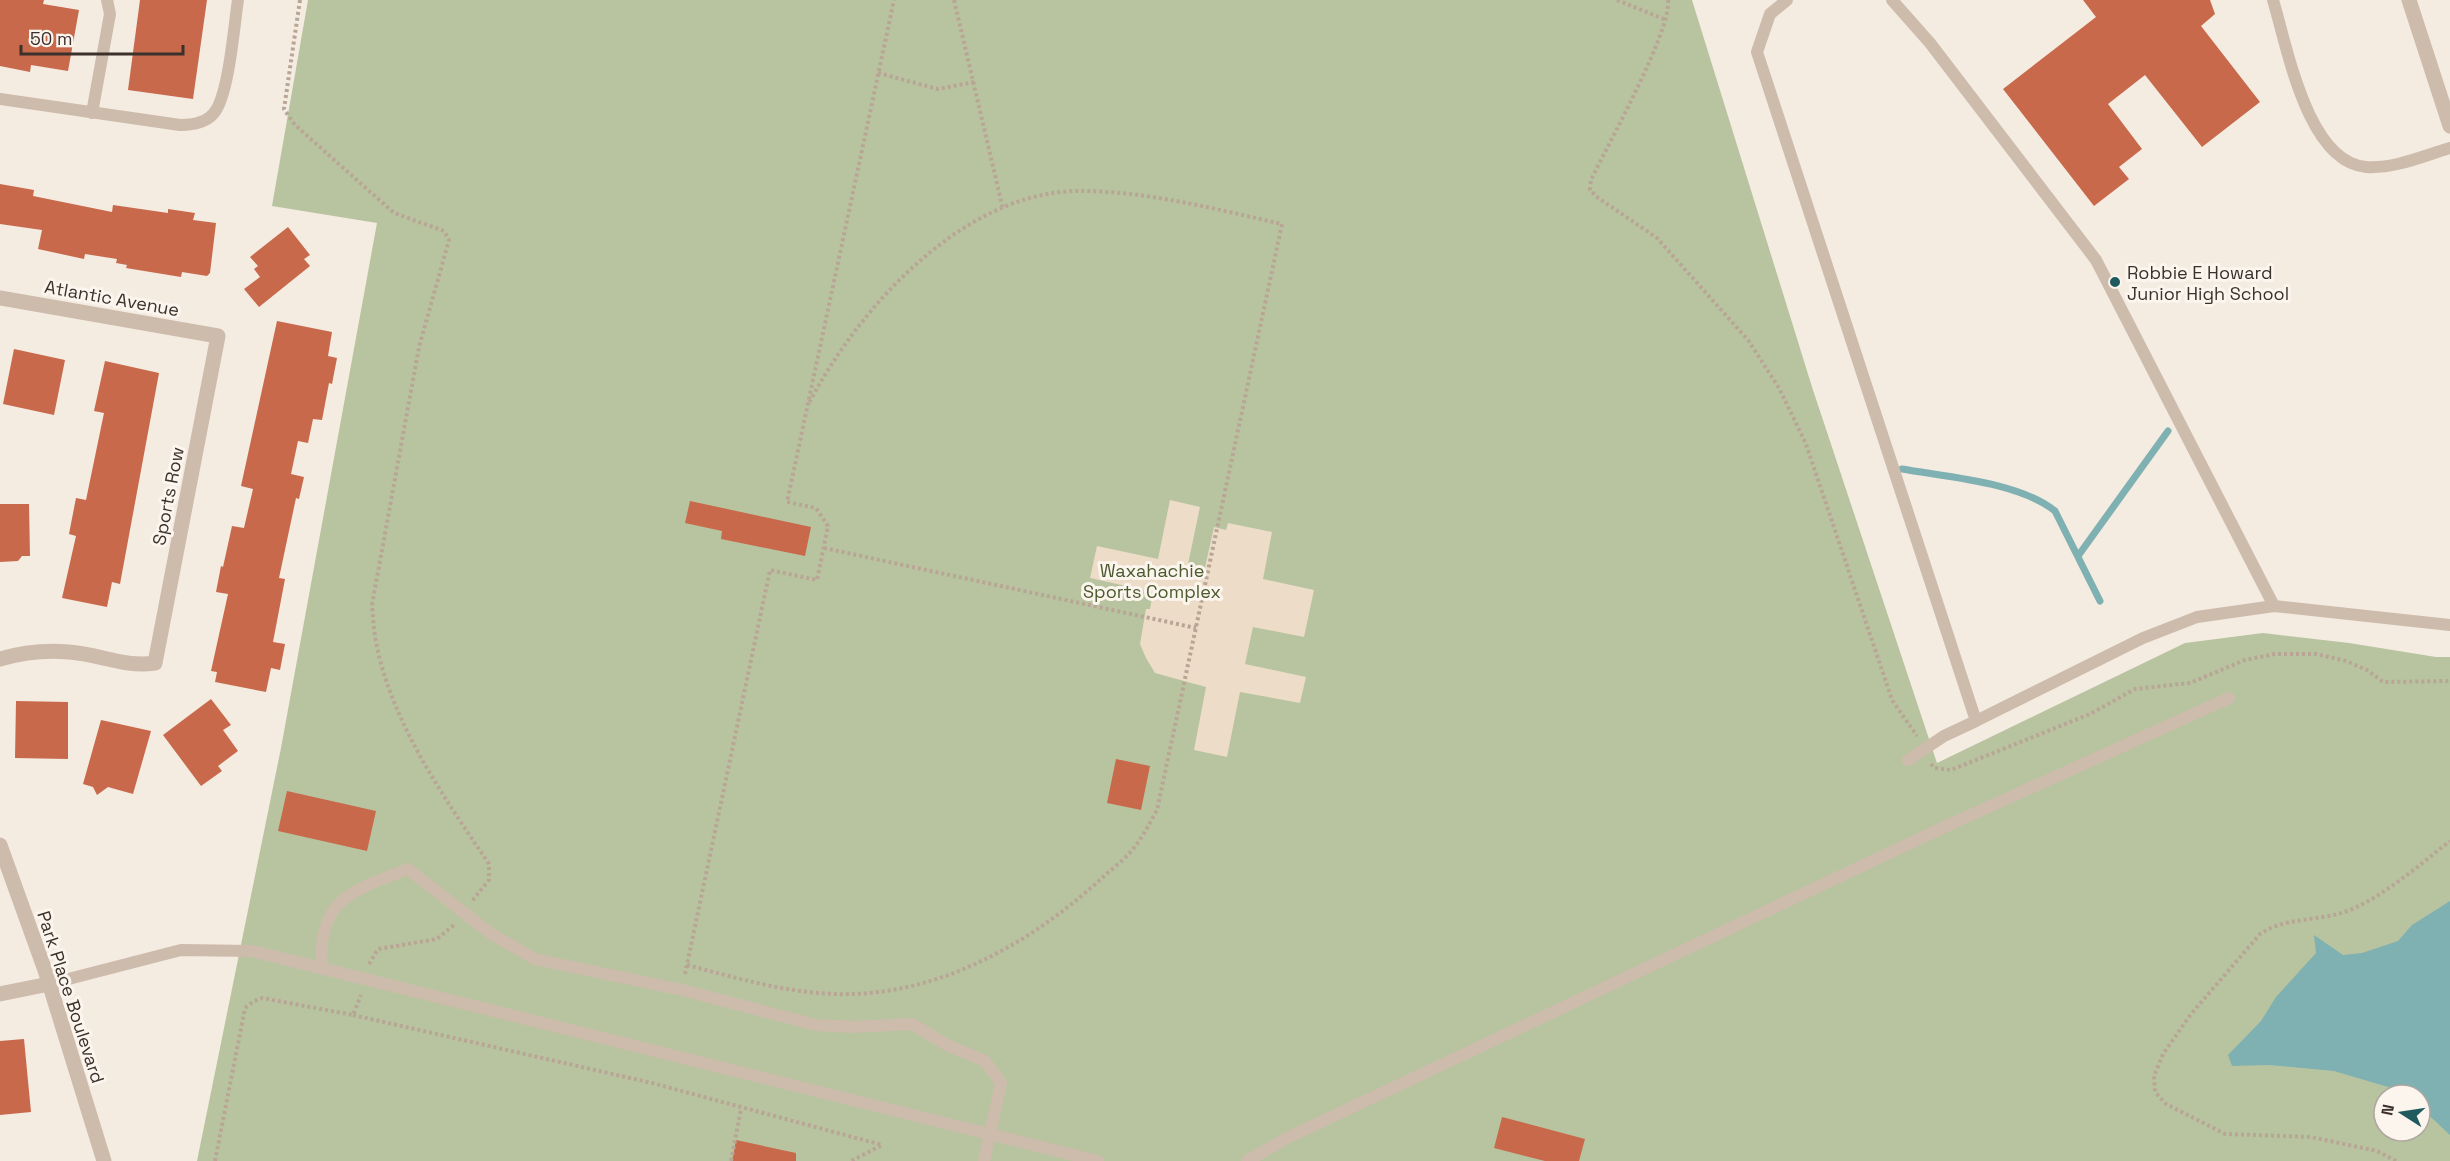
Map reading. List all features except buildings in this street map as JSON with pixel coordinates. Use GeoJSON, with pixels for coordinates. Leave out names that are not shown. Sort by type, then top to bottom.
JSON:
{"type":"FeatureCollection","features":[{"type":"Feature","properties":{"kind":"street"},"geometry":{"type":"LineString","coordinates":[[2409,0],[2450,126]]}},
{"type":"Feature","properties":{"kind":"street","name":"Atlantic Avenue"},"geometry":{"type":"LineString","coordinates":[[0,298],[218,336]]}},
{"type":"Feature","properties":{"kind":"street","name":"Sports Row"},"geometry":{"type":"LineString","coordinates":[[0,659],[17,654],[69,652],[136,666],[155,663],[218,336]]}},
{"type":"Feature","properties":{"kind":"street","name":"Park Place Boulevard"},"geometry":{"type":"LineString","coordinates":[[0,845],[49,984],[104,1161]]}},
{"type":"Feature","properties":{"kind":"street"},"geometry":{"type":"LineString","coordinates":[[0,994],[49,984]]}},
{"type":"Feature","properties":{"kind":"lane"},"geometry":{"type":"LineString","coordinates":[[92,113],[110,14],[107,0]]}},
{"type":"Feature","properties":{"kind":"lane"},"geometry":{"type":"LineString","coordinates":[[0,99],[180,125],[190,125],[208,118],[214,113],[222,96],[238,0]]}},
{"type":"Feature","properties":{"kind":"lane"},"geometry":{"type":"LineString","coordinates":[[1787,0],[1770,14],[1757,52],[1976,721]]}},
{"type":"Feature","properties":{"kind":"lane"},"geometry":{"type":"LineString","coordinates":[[1892,0],[1930,43],[2096,260],[2274,606]]}},
{"type":"Feature","properties":{"kind":"lane"},"geometry":{"type":"LineString","coordinates":[[2272,0],[2304,101],[2321,138],[2343,160],[2365,167],[2392,166],[2450,148]]}},
{"type":"Feature","properties":{"kind":"lane"},"geometry":{"type":"LineString","coordinates":[[1908,760],[1976,721],[2143,638],[2197,617],[2274,606],[2450,625]]}},
{"type":"Feature","properties":{"kind":"lane"},"geometry":{"type":"LineString","coordinates":[[1247,1161],[1300,1132],[1940,829],[2229,698]]}},
{"type":"Feature","properties":{"kind":"lane"},"geometry":{"type":"LineString","coordinates":[[322,968],[320,943],[331,914],[350,892],[408,869],[490,933],[535,959],[682,990],[816,1025],[853,1028],[912,1024],[947,1045],[985,1062],[1001,1083],[984,1161]]}},
{"type":"Feature","properties":{"kind":"lane"},"geometry":{"type":"LineString","coordinates":[[49,984],[181,950],[252,951],[1098,1161]]}},
{"type":"Feature","properties":{"kind":"path"},"geometry":{"type":"LineString","coordinates":[[300,0],[284,109],[295,125],[394,213],[444,231],[449,240],[419,347],[372,605],[376,647],[395,704],[423,765],[489,864],[489,880],[451,930],[436,939],[378,949],[370,963],[353,1015]]}},
{"type":"Feature","properties":{"kind":"path"},"geometry":{"type":"LineString","coordinates":[[682,990],[770,570],[817,580],[824,548],[828,526],[816,508],[787,502],[894,0]]}},
{"type":"Feature","properties":{"kind":"path"},"geometry":{"type":"LineString","coordinates":[[954,0],[1004,209]]}},
{"type":"Feature","properties":{"kind":"path"},"geometry":{"type":"LineString","coordinates":[[1617,0],[1666,20]]}},
{"type":"Feature","properties":{"kind":"path"},"geometry":{"type":"LineString","coordinates":[[1668,0],[1670,9],[1659,40],[1591,180],[1590,190],[1657,237],[1748,340],[1779,388],[1806,444],[1892,700],[1913,728],[1934,768]]}},
{"type":"Feature","properties":{"kind":"path"},"geometry":{"type":"LineString","coordinates":[[878,73],[938,89],[974,82]]}},
{"type":"Feature","properties":{"kind":"path"},"geometry":{"type":"LineString","coordinates":[[687,965],[772,987],[853,994],[938,979],[1005,950],[1057,917],[1135,847],[1157,810],[1281,224],[1113,192],[1072,191],[1041,197],[1004,209],[978,220],[950,237],[918,262],[891,288],[843,346],[809,403]]}},
{"type":"Feature","properties":{"kind":"path"},"geometry":{"type":"LineString","coordinates":[[824,548],[1196,628]]}},
{"type":"Feature","properties":{"kind":"path"},"geometry":{"type":"LineString","coordinates":[[2396,1161],[2377,1151],[2350,1143],[2311,1137],[2225,1134],[2166,1104],[2155,1092],[2154,1076],[2163,1054],[2191,1014],[2260,934],[2275,924],[2347,911],[2394,884],[2450,841]]}},
{"type":"Feature","properties":{"kind":"path"},"geometry":{"type":"LineString","coordinates":[[215,1161],[245,1008],[262,998],[353,1015],[652,1083],[741,1109],[882,1145],[851,1161]]}},
{"type":"Feature","properties":{"kind":"path"},"geometry":{"type":"LineString","coordinates":[[731,1161],[741,1109]]}},
{"type":"Feature","properties":{"kind":"green space","name":"Waxahachie Sports Complex"},"geometry":{"type":"Polygon","coordinates":[[[308,0],[1692,0],[1812,387],[1937,763],[2185,643],[2263,633],[2450,657],[2450,1161],[197,1161],[281,748],[377,223],[272,206],[308,0]]]}},
{"type":"Feature","properties":{"kind":"shaded area"},"geometry":{"type":"Polygon","coordinates":[[[1170,500],[1200,507],[1187,569],[1204,572],[1214,527],[1226,530],[1228,523],[1272,532],[1263,579],[1314,590],[1304,637],[1253,627],[1245,664],[1306,677],[1300,703],[1240,692],[1227,757],[1194,750],[1206,687],[1155,673],[1146,658],[1140,644],[1146,609],[1150,609],[1153,592],[1090,578],[1097,546],[1158,559],[1170,500]]]}},
{"type":"Feature","properties":{"kind":"water"},"geometry":{"type":"Polygon","coordinates":[[[2450,901],[2450,1135],[2432,1118],[2432,1083],[2374,1083],[2334,1071],[2269,1065],[2232,1066],[2228,1055],[2261,1021],[2276,997],[2316,953],[2314,935],[2343,955],[2362,953],[2398,941],[2412,925],[2450,901]]]}},
{"type":"Feature","properties":{"kind":"waterway"},"geometry":{"type":"LineString","coordinates":[[2078,556],[2168,431]]}},
{"type":"Feature","properties":{"kind":"waterway"},"geometry":{"type":"LineString","coordinates":[[1902,469],[1982,482],[2022,493],[2040,501],[2055,511],[2100,601]]}},
{"type":"Feature","properties":{"kind":"place","name":"Robbie E Howard Junior High School"},"geometry":{"type":"Point","coordinates":[2115,282]}}]}
